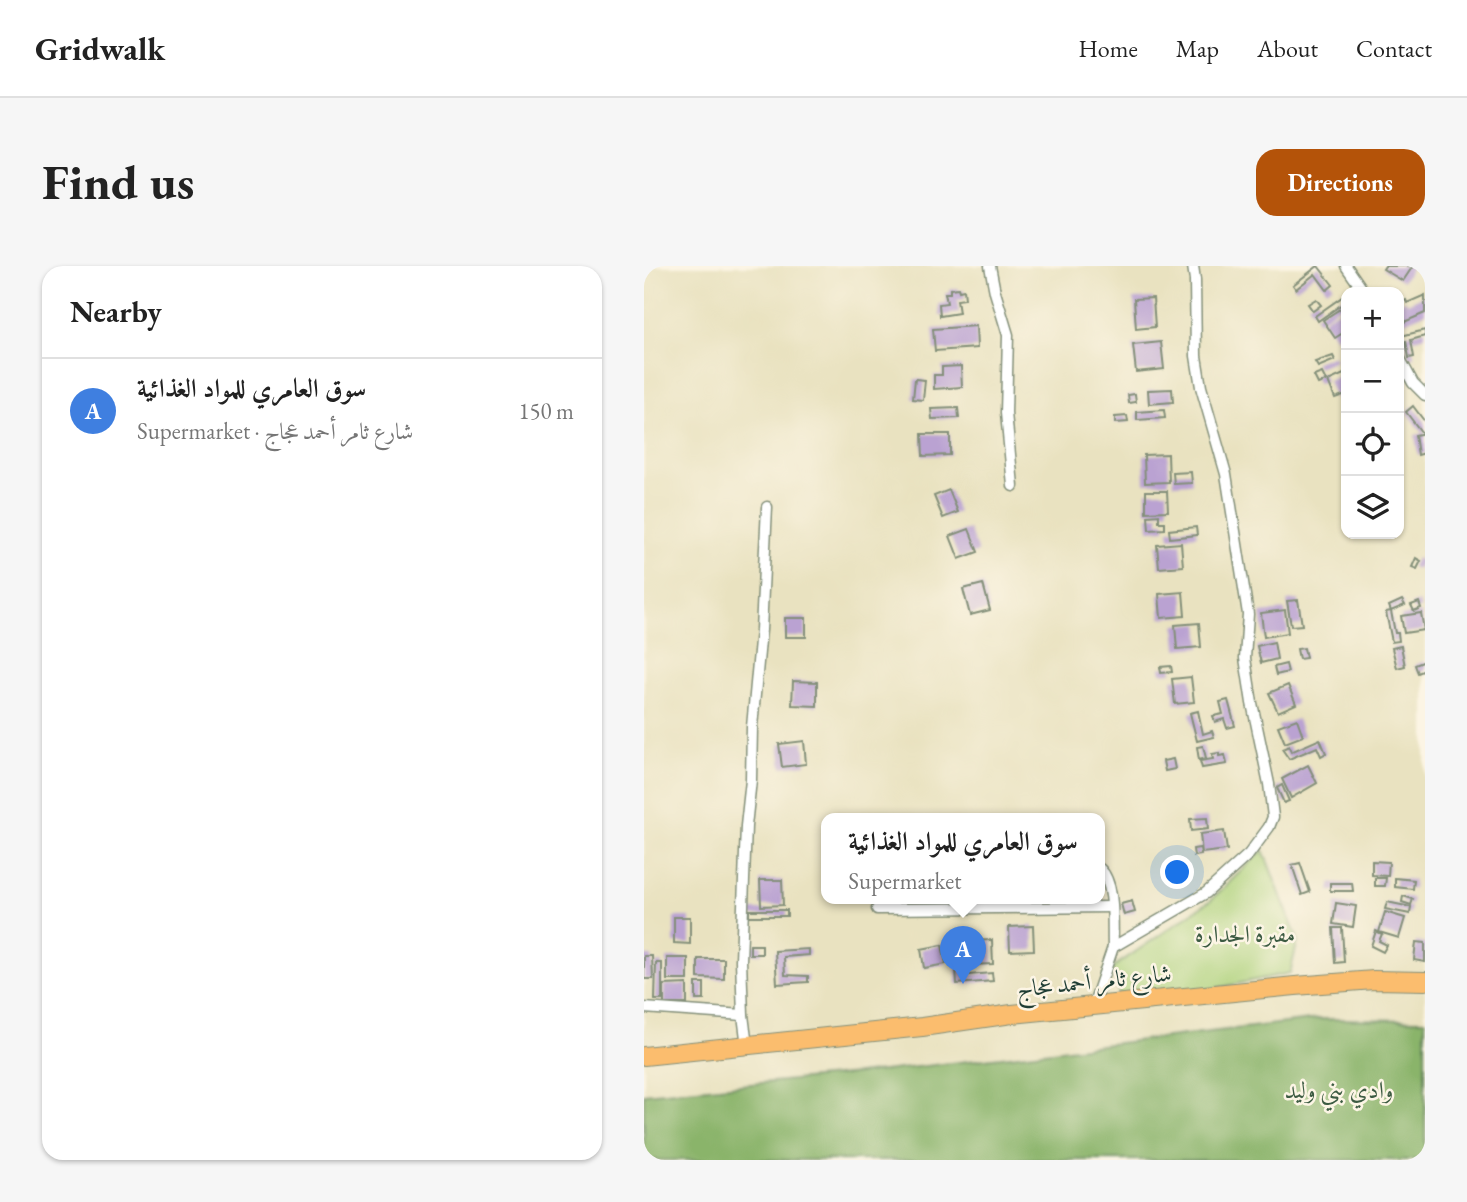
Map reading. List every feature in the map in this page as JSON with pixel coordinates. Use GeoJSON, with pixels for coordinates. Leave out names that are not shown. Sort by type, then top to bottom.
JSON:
{"type":"FeatureCollection","features":[{"type":"Feature","properties":{"kind":"main road","name":"شارع ثامر أحمد عجاج"},"geometry":{"type":"LineString","coordinates":[[644,1056],[1295,986],[1374,980],[1425,981]]}},
{"type":"Feature","properties":{"kind":"street"},"geometry":{"type":"LineString","coordinates":[[990,266],[1009,344],[1006,413],[1013,486]]}},
{"type":"Feature","properties":{"kind":"street"},"geometry":{"type":"LineString","coordinates":[[1113,947],[1206,893],[1249,854],[1273,817],[1245,658],[1248,614],[1226,474],[1201,387],[1197,363],[1193,266]]}},
{"type":"Feature","properties":{"kind":"street"},"geometry":{"type":"LineString","coordinates":[[1346,266],[1361,287]]}},
{"type":"Feature","properties":{"kind":"street"},"geometry":{"type":"LineString","coordinates":[[1404,366],[1413,383],[1425,395]]}},
{"type":"Feature","properties":{"kind":"street"},"geometry":{"type":"LineString","coordinates":[[747,1046],[741,960],[746,826],[767,507]]}},
{"type":"Feature","properties":{"kind":"street"},"geometry":{"type":"LineString","coordinates":[[1093,1006],[1113,947],[1112,906],[1105,874]]}},
{"type":"Feature","properties":{"kind":"street"},"geometry":{"type":"LineString","coordinates":[[877,909],[1112,906]]}},
{"type":"Feature","properties":{"kind":"street"},"geometry":{"type":"LineString","coordinates":[[644,1008],[743,1016]]}},
{"type":"Feature","properties":{"kind":"green space","name":"مقبرة الجدارة"},"geometry":{"type":"Polygon","coordinates":[[[1263,850],[1298,940],[1290,973],[1201,991],[1120,997],[1112,968],[1211,900],[1263,850]]]}},
{"type":"Feature","properties":{"kind":"green space","name":"وادي بني وليد"},"geometry":{"type":"Polygon","coordinates":[[[1319,1019],[1425,1020],[1425,1160],[644,1160],[644,1094],[858,1074],[1319,1019]]]}},
{"type":"Feature","properties":{"kind":"building"},"geometry":{"type":"Polygon","coordinates":[[[1318,266],[1333,285],[1327,290],[1315,274],[1296,289],[1293,285],[1318,266]]]}},
{"type":"Feature","properties":{"kind":"building"},"geometry":{"type":"Polygon","coordinates":[[[1385,266],[1413,266],[1403,281],[1383,269],[1385,266]]]}},
{"type":"Feature","properties":{"kind":"building"},"geometry":{"type":"Polygon","coordinates":[[[958,288],[959,291],[964,290],[965,299],[957,300],[959,313],[940,316],[939,304],[947,303],[945,293],[958,288]]]}},
{"type":"Feature","properties":{"kind":"building"},"geometry":{"type":"Polygon","coordinates":[[[1425,295],[1425,313],[1404,322],[1404,301],[1407,303],[1425,295]]]}},
{"type":"Feature","properties":{"kind":"building"},"geometry":{"type":"Polygon","coordinates":[[[1153,298],[1155,327],[1136,329],[1134,299],[1153,298]]]}},
{"type":"Feature","properties":{"kind":"building"},"geometry":{"type":"Polygon","coordinates":[[[1341,298],[1341,305],[1318,321],[1315,316],[1341,298]]]}},
{"type":"Feature","properties":{"kind":"building"},"geometry":{"type":"Polygon","coordinates":[[[1316,299],[1321,305],[1313,311],[1308,304],[1316,299]]]}},
{"type":"Feature","properties":{"kind":"building"},"geometry":{"type":"Polygon","coordinates":[[[1340,309],[1341,334],[1335,338],[1323,320],[1340,309]]]}},
{"type":"Feature","properties":{"kind":"building"},"geometry":{"type":"Polygon","coordinates":[[[976,326],[977,348],[935,351],[933,329],[976,326]]]}},
{"type":"Feature","properties":{"kind":"building"},"geometry":{"type":"Polygon","coordinates":[[[1425,330],[1425,336],[1411,340],[1414,357],[1409,358],[1404,335],[1425,330]]]}},
{"type":"Feature","properties":{"kind":"building"},"geometry":{"type":"Polygon","coordinates":[[[1161,342],[1164,369],[1136,372],[1133,345],[1161,342]]]}},
{"type":"Feature","properties":{"kind":"building"},"geometry":{"type":"Polygon","coordinates":[[[1333,356],[1335,360],[1318,367],[1315,362],[1333,356]]]}},
{"type":"Feature","properties":{"kind":"building"},"geometry":{"type":"Polygon","coordinates":[[[961,366],[962,387],[934,389],[934,375],[942,375],[942,367],[961,366]]]}},
{"type":"Feature","properties":{"kind":"building"},"geometry":{"type":"Polygon","coordinates":[[[1322,373],[1326,381],[1318,384],[1314,376],[1322,373]]]}},
{"type":"Feature","properties":{"kind":"building"},"geometry":{"type":"Polygon","coordinates":[[[1341,375],[1341,396],[1335,398],[1328,381],[1341,375]]]}},
{"type":"Feature","properties":{"kind":"building"},"geometry":{"type":"Polygon","coordinates":[[[915,379],[925,380],[923,400],[913,399],[915,379]]]}},
{"type":"Feature","properties":{"kind":"building"},"geometry":{"type":"Polygon","coordinates":[[[1172,389],[1173,402],[1149,404],[1148,390],[1172,389]]]}},
{"type":"Feature","properties":{"kind":"building"},"geometry":{"type":"Polygon","coordinates":[[[1135,394],[1136,402],[1129,403],[1128,395],[1135,394]]]}},
{"type":"Feature","properties":{"kind":"building"},"geometry":{"type":"Polygon","coordinates":[[[1413,406],[1425,422],[1425,431],[1422,433],[1406,412],[1413,406]]]}},
{"type":"Feature","properties":{"kind":"building"},"geometry":{"type":"Polygon","coordinates":[[[958,408],[959,418],[932,419],[931,409],[958,408]]]}},
{"type":"Feature","properties":{"kind":"building"},"geometry":{"type":"Polygon","coordinates":[[[1164,410],[1165,418],[1137,420],[1137,412],[1164,410]]]}},
{"type":"Feature","properties":{"kind":"building"},"geometry":{"type":"Polygon","coordinates":[[[1127,416],[1128,422],[1115,423],[1115,417],[1127,416]]]}},
{"type":"Feature","properties":{"kind":"building"},"geometry":{"type":"Polygon","coordinates":[[[1425,433],[1425,453],[1418,455],[1415,435],[1425,433]]]}},
{"type":"Feature","properties":{"kind":"building"},"geometry":{"type":"Polygon","coordinates":[[[922,434],[950,434],[950,455],[923,456],[922,434]]]}},
{"type":"Feature","properties":{"kind":"building"},"geometry":{"type":"Polygon","coordinates":[[[1168,454],[1169,482],[1145,483],[1144,455],[1168,454]]]}},
{"type":"Feature","properties":{"kind":"building"},"geometry":{"type":"Polygon","coordinates":[[[1191,472],[1192,483],[1174,484],[1173,473],[1191,472]]]}},
{"type":"Feature","properties":{"kind":"building"},"geometry":{"type":"Polygon","coordinates":[[[949,490],[958,512],[943,518],[934,496],[949,490]]]}},
{"type":"Feature","properties":{"kind":"building"},"geometry":{"type":"Polygon","coordinates":[[[1146,491],[1167,491],[1168,511],[1146,512],[1146,491]]]}},
{"type":"Feature","properties":{"kind":"building"},"geometry":{"type":"Polygon","coordinates":[[[1159,515],[1159,522],[1165,522],[1165,529],[1149,530],[1148,516],[1159,515]]]}},
{"type":"Feature","properties":{"kind":"building"},"geometry":{"type":"Polygon","coordinates":[[[1196,527],[1197,535],[1170,538],[1169,530],[1196,527]]]}},
{"type":"Feature","properties":{"kind":"building"},"geometry":{"type":"Polygon","coordinates":[[[969,529],[978,552],[959,559],[950,536],[969,529]]]}},
{"type":"Feature","properties":{"kind":"building"},"geometry":{"type":"Polygon","coordinates":[[[1181,543],[1183,566],[1159,568],[1157,545],[1181,543]]]}},
{"type":"Feature","properties":{"kind":"building"},"geometry":{"type":"Polygon","coordinates":[[[1416,558],[1421,561],[1417,569],[1412,567],[1416,558]]]}},
{"type":"Feature","properties":{"kind":"building"},"geometry":{"type":"Polygon","coordinates":[[[983,584],[990,610],[970,615],[963,589],[983,584]]]}},
{"type":"Feature","properties":{"kind":"building"},"geometry":{"type":"Polygon","coordinates":[[[1183,592],[1185,616],[1161,618],[1159,594],[1183,592]]]}},
{"type":"Feature","properties":{"kind":"building"},"geometry":{"type":"Polygon","coordinates":[[[1298,600],[1302,625],[1291,626],[1287,601],[1298,600]]]}},
{"type":"Feature","properties":{"kind":"building"},"geometry":{"type":"Polygon","coordinates":[[[1402,600],[1405,605],[1391,611],[1389,606],[1402,600]]]}},
{"type":"Feature","properties":{"kind":"building"},"geometry":{"type":"Polygon","coordinates":[[[1419,602],[1421,608],[1414,611],[1411,605],[1419,602]]]}},
{"type":"Feature","properties":{"kind":"building"},"geometry":{"type":"Polygon","coordinates":[[[1285,610],[1288,633],[1264,637],[1261,613],[1285,610]]]}},
{"type":"Feature","properties":{"kind":"building"},"geometry":{"type":"Polygon","coordinates":[[[1391,611],[1399,641],[1392,642],[1386,612],[1391,611]]]}},
{"type":"Feature","properties":{"kind":"building"},"geometry":{"type":"Polygon","coordinates":[[[1421,613],[1424,630],[1404,633],[1401,616],[1421,613]]]}},
{"type":"Feature","properties":{"kind":"building"},"geometry":{"type":"Polygon","coordinates":[[[785,618],[806,618],[806,637],[785,637],[785,618]]]}},
{"type":"Feature","properties":{"kind":"building"},"geometry":{"type":"Polygon","coordinates":[[[1199,623],[1201,647],[1177,649],[1175,625],[1199,623]]]}},
{"type":"Feature","properties":{"kind":"building"},"geometry":{"type":"Polygon","coordinates":[[[1274,642],[1277,659],[1261,663],[1257,646],[1274,642]]]}},
{"type":"Feature","properties":{"kind":"building"},"geometry":{"type":"Polygon","coordinates":[[[1401,646],[1405,666],[1397,668],[1392,648],[1401,646]]]}},
{"type":"Feature","properties":{"kind":"building"},"geometry":{"type":"Polygon","coordinates":[[[1304,648],[1306,658],[1299,659],[1297,649],[1304,648]]]}},
{"type":"Feature","properties":{"kind":"building"},"geometry":{"type":"Polygon","coordinates":[[[1425,661],[1425,670],[1418,673],[1415,665],[1425,661]]]}},
{"type":"Feature","properties":{"kind":"building"},"geometry":{"type":"Polygon","coordinates":[[[1286,664],[1288,672],[1276,675],[1274,667],[1286,664]]]}},
{"type":"Feature","properties":{"kind":"building"},"geometry":{"type":"Polygon","coordinates":[[[1171,666],[1172,672],[1161,673],[1160,667],[1171,666]]]}},
{"type":"Feature","properties":{"kind":"building"},"geometry":{"type":"Polygon","coordinates":[[[1191,677],[1194,702],[1175,704],[1172,679],[1191,677]]]}},
{"type":"Feature","properties":{"kind":"building"},"geometry":{"type":"Polygon","coordinates":[[[793,681],[817,682],[817,706],[792,705],[793,681]]]}},
{"type":"Feature","properties":{"kind":"building"},"geometry":{"type":"Polygon","coordinates":[[[1288,685],[1296,704],[1278,712],[1269,693],[1288,685]]]}},
{"type":"Feature","properties":{"kind":"building"},"geometry":{"type":"Polygon","coordinates":[[[1228,700],[1235,726],[1227,728],[1224,719],[1215,722],[1213,716],[1223,714],[1220,702],[1228,700]]]}},
{"type":"Feature","properties":{"kind":"building"},"geometry":{"type":"Polygon","coordinates":[[[1198,711],[1203,734],[1212,731],[1214,737],[1197,741],[1190,713],[1198,711]]]}},
{"type":"Feature","properties":{"kind":"building"},"geometry":{"type":"Polygon","coordinates":[[[1297,719],[1303,736],[1285,743],[1278,726],[1297,719]]]}},
{"type":"Feature","properties":{"kind":"building"},"geometry":{"type":"Polygon","coordinates":[[[1320,739],[1326,753],[1321,756],[1317,747],[1289,759],[1282,749],[1289,746],[1291,752],[1320,739]]]}},
{"type":"Feature","properties":{"kind":"building"},"geometry":{"type":"Polygon","coordinates":[[[804,741],[806,764],[782,767],[779,744],[804,741]]]}},
{"type":"Feature","properties":{"kind":"building"},"geometry":{"type":"Polygon","coordinates":[[[1203,746],[1206,758],[1199,760],[1197,747],[1203,746]]]}},
{"type":"Feature","properties":{"kind":"building"},"geometry":{"type":"Polygon","coordinates":[[[1219,753],[1219,756],[1225,755],[1227,764],[1202,768],[1200,761],[1213,759],[1212,754],[1219,753]]]}},
{"type":"Feature","properties":{"kind":"building"},"geometry":{"type":"Polygon","coordinates":[[[1173,759],[1175,769],[1165,771],[1163,761],[1173,759]]]}},
{"type":"Feature","properties":{"kind":"building"},"geometry":{"type":"Polygon","coordinates":[[[1308,765],[1317,783],[1291,798],[1282,779],[1308,765]]]}},
{"type":"Feature","properties":{"kind":"building"},"geometry":{"type":"Polygon","coordinates":[[[1282,785],[1289,801],[1284,803],[1277,788],[1282,785]]]}},
{"type":"Feature","properties":{"kind":"building"},"geometry":{"type":"Polygon","coordinates":[[[1207,818],[1208,829],[1191,831],[1190,819],[1207,818]]]}},
{"type":"Feature","properties":{"kind":"building"},"geometry":{"type":"Polygon","coordinates":[[[1224,831],[1227,850],[1202,853],[1200,834],[1224,831]]]}},
{"type":"Feature","properties":{"kind":"building"},"geometry":{"type":"Polygon","coordinates":[[[1200,848],[1201,855],[1194,856],[1193,849],[1200,848]]]}},
{"type":"Feature","properties":{"kind":"building"},"geometry":{"type":"Polygon","coordinates":[[[1372,861],[1389,862],[1388,876],[1372,875],[1372,861]]]}},
{"type":"Feature","properties":{"kind":"building"},"geometry":{"type":"Polygon","coordinates":[[[1300,863],[1310,892],[1302,895],[1292,865],[1300,863]]]}},
{"type":"Feature","properties":{"kind":"building"},"geometry":{"type":"Polygon","coordinates":[[[1375,878],[1386,878],[1385,886],[1375,886],[1375,878]]]}},
{"type":"Feature","properties":{"kind":"building"},"geometry":{"type":"Polygon","coordinates":[[[1395,878],[1414,880],[1413,889],[1395,887],[1395,878]]]}},
{"type":"Feature","properties":{"kind":"building"},"geometry":{"type":"Polygon","coordinates":[[[760,880],[782,880],[783,905],[761,906],[760,880]]]}},
{"type":"Feature","properties":{"kind":"building"},"geometry":{"type":"Polygon","coordinates":[[[1330,883],[1352,883],[1353,891],[1330,891],[1330,883]]]}},
{"type":"Feature","properties":{"kind":"building"},"geometry":{"type":"Polygon","coordinates":[[[1403,896],[1413,899],[1411,905],[1402,902],[1403,896]]]}},
{"type":"Feature","properties":{"kind":"building"},"geometry":{"type":"Polygon","coordinates":[[[1132,901],[1135,912],[1124,915],[1121,904],[1132,901]]]}},
{"type":"Feature","properties":{"kind":"building"},"geometry":{"type":"Polygon","coordinates":[[[1387,902],[1411,907],[1410,914],[1385,909],[1387,902]]]}},
{"type":"Feature","properties":{"kind":"building"},"geometry":{"type":"Polygon","coordinates":[[[1336,903],[1356,906],[1353,927],[1333,924],[1336,903]]]}},
{"type":"Feature","properties":{"kind":"building"},"geometry":{"type":"Polygon","coordinates":[[[749,910],[787,910],[787,916],[749,916],[749,910]]]}},
{"type":"Feature","properties":{"kind":"building"},"geometry":{"type":"Polygon","coordinates":[[[1385,912],[1405,918],[1399,938],[1379,932],[1385,912]]]}},
{"type":"Feature","properties":{"kind":"building"},"geometry":{"type":"Polygon","coordinates":[[[674,917],[690,917],[690,944],[674,943],[674,917]]]}},
{"type":"Feature","properties":{"kind":"building"},"geometry":{"type":"Polygon","coordinates":[[[1033,926],[1034,950],[1010,951],[1009,927],[1033,926]]]}},
{"type":"Feature","properties":{"kind":"building"},"geometry":{"type":"Polygon","coordinates":[[[1333,928],[1342,928],[1344,962],[1335,963],[1333,928]]]}},
{"type":"Feature","properties":{"kind":"building"},"geometry":{"type":"Polygon","coordinates":[[[1376,931],[1382,934],[1379,941],[1387,945],[1383,952],[1371,946],[1376,931]]]}},
{"type":"Feature","properties":{"kind":"building"},"geometry":{"type":"Polygon","coordinates":[[[992,940],[993,964],[969,965],[968,941],[992,940]]]}},
{"type":"Feature","properties":{"kind":"building"},"geometry":{"type":"Polygon","coordinates":[[[1416,942],[1425,943],[1425,962],[1414,960],[1416,942]]]}},
{"type":"Feature","properties":{"kind":"building"},"geometry":{"type":"Polygon","coordinates":[[[750,945],[762,945],[762,954],[750,954],[750,945]]]}},
{"type":"Feature","properties":{"kind":"building"},"geometry":{"type":"Polygon","coordinates":[[[942,945],[946,964],[924,968],[921,949],[942,945]]]}},
{"type":"Feature","properties":{"kind":"building"},"geometry":{"type":"Polygon","coordinates":[[[809,949],[809,955],[784,957],[785,975],[808,976],[808,982],[777,984],[775,951],[809,949]]]}},
{"type":"Feature","properties":{"kind":"building"},"geometry":{"type":"Polygon","coordinates":[[[644,956],[652,956],[653,979],[644,979],[644,956]]]}},
{"type":"Feature","properties":{"kind":"building"},"geometry":{"type":"Polygon","coordinates":[[[667,958],[688,958],[688,980],[667,980],[667,958]]]}},
{"type":"Feature","properties":{"kind":"building"},"geometry":{"type":"Polygon","coordinates":[[[698,959],[724,959],[724,979],[698,978],[698,959]]]}},
{"type":"Feature","properties":{"kind":"building"},"geometry":{"type":"Polygon","coordinates":[[[656,963],[662,963],[662,1000],[655,1000],[656,963]]]}},
{"type":"Feature","properties":{"kind":"building"},"geometry":{"type":"Polygon","coordinates":[[[969,967],[969,975],[992,973],[993,981],[957,984],[956,968],[969,967]]]}},
{"type":"Feature","properties":{"kind":"building"},"geometry":{"type":"Polygon","coordinates":[[[696,983],[704,983],[704,1000],[696,1000],[696,983]]]}},
{"type":"Feature","properties":{"kind":"building"},"geometry":{"type":"Polygon","coordinates":[[[687,984],[687,1004],[664,1004],[664,985],[687,984]]]}},
{"type":"Feature","properties":{"kind":"place","name":"سوق العامري للمواد الغذائية"},"geometry":{"type":"Point","coordinates":[963,984]}}]}
